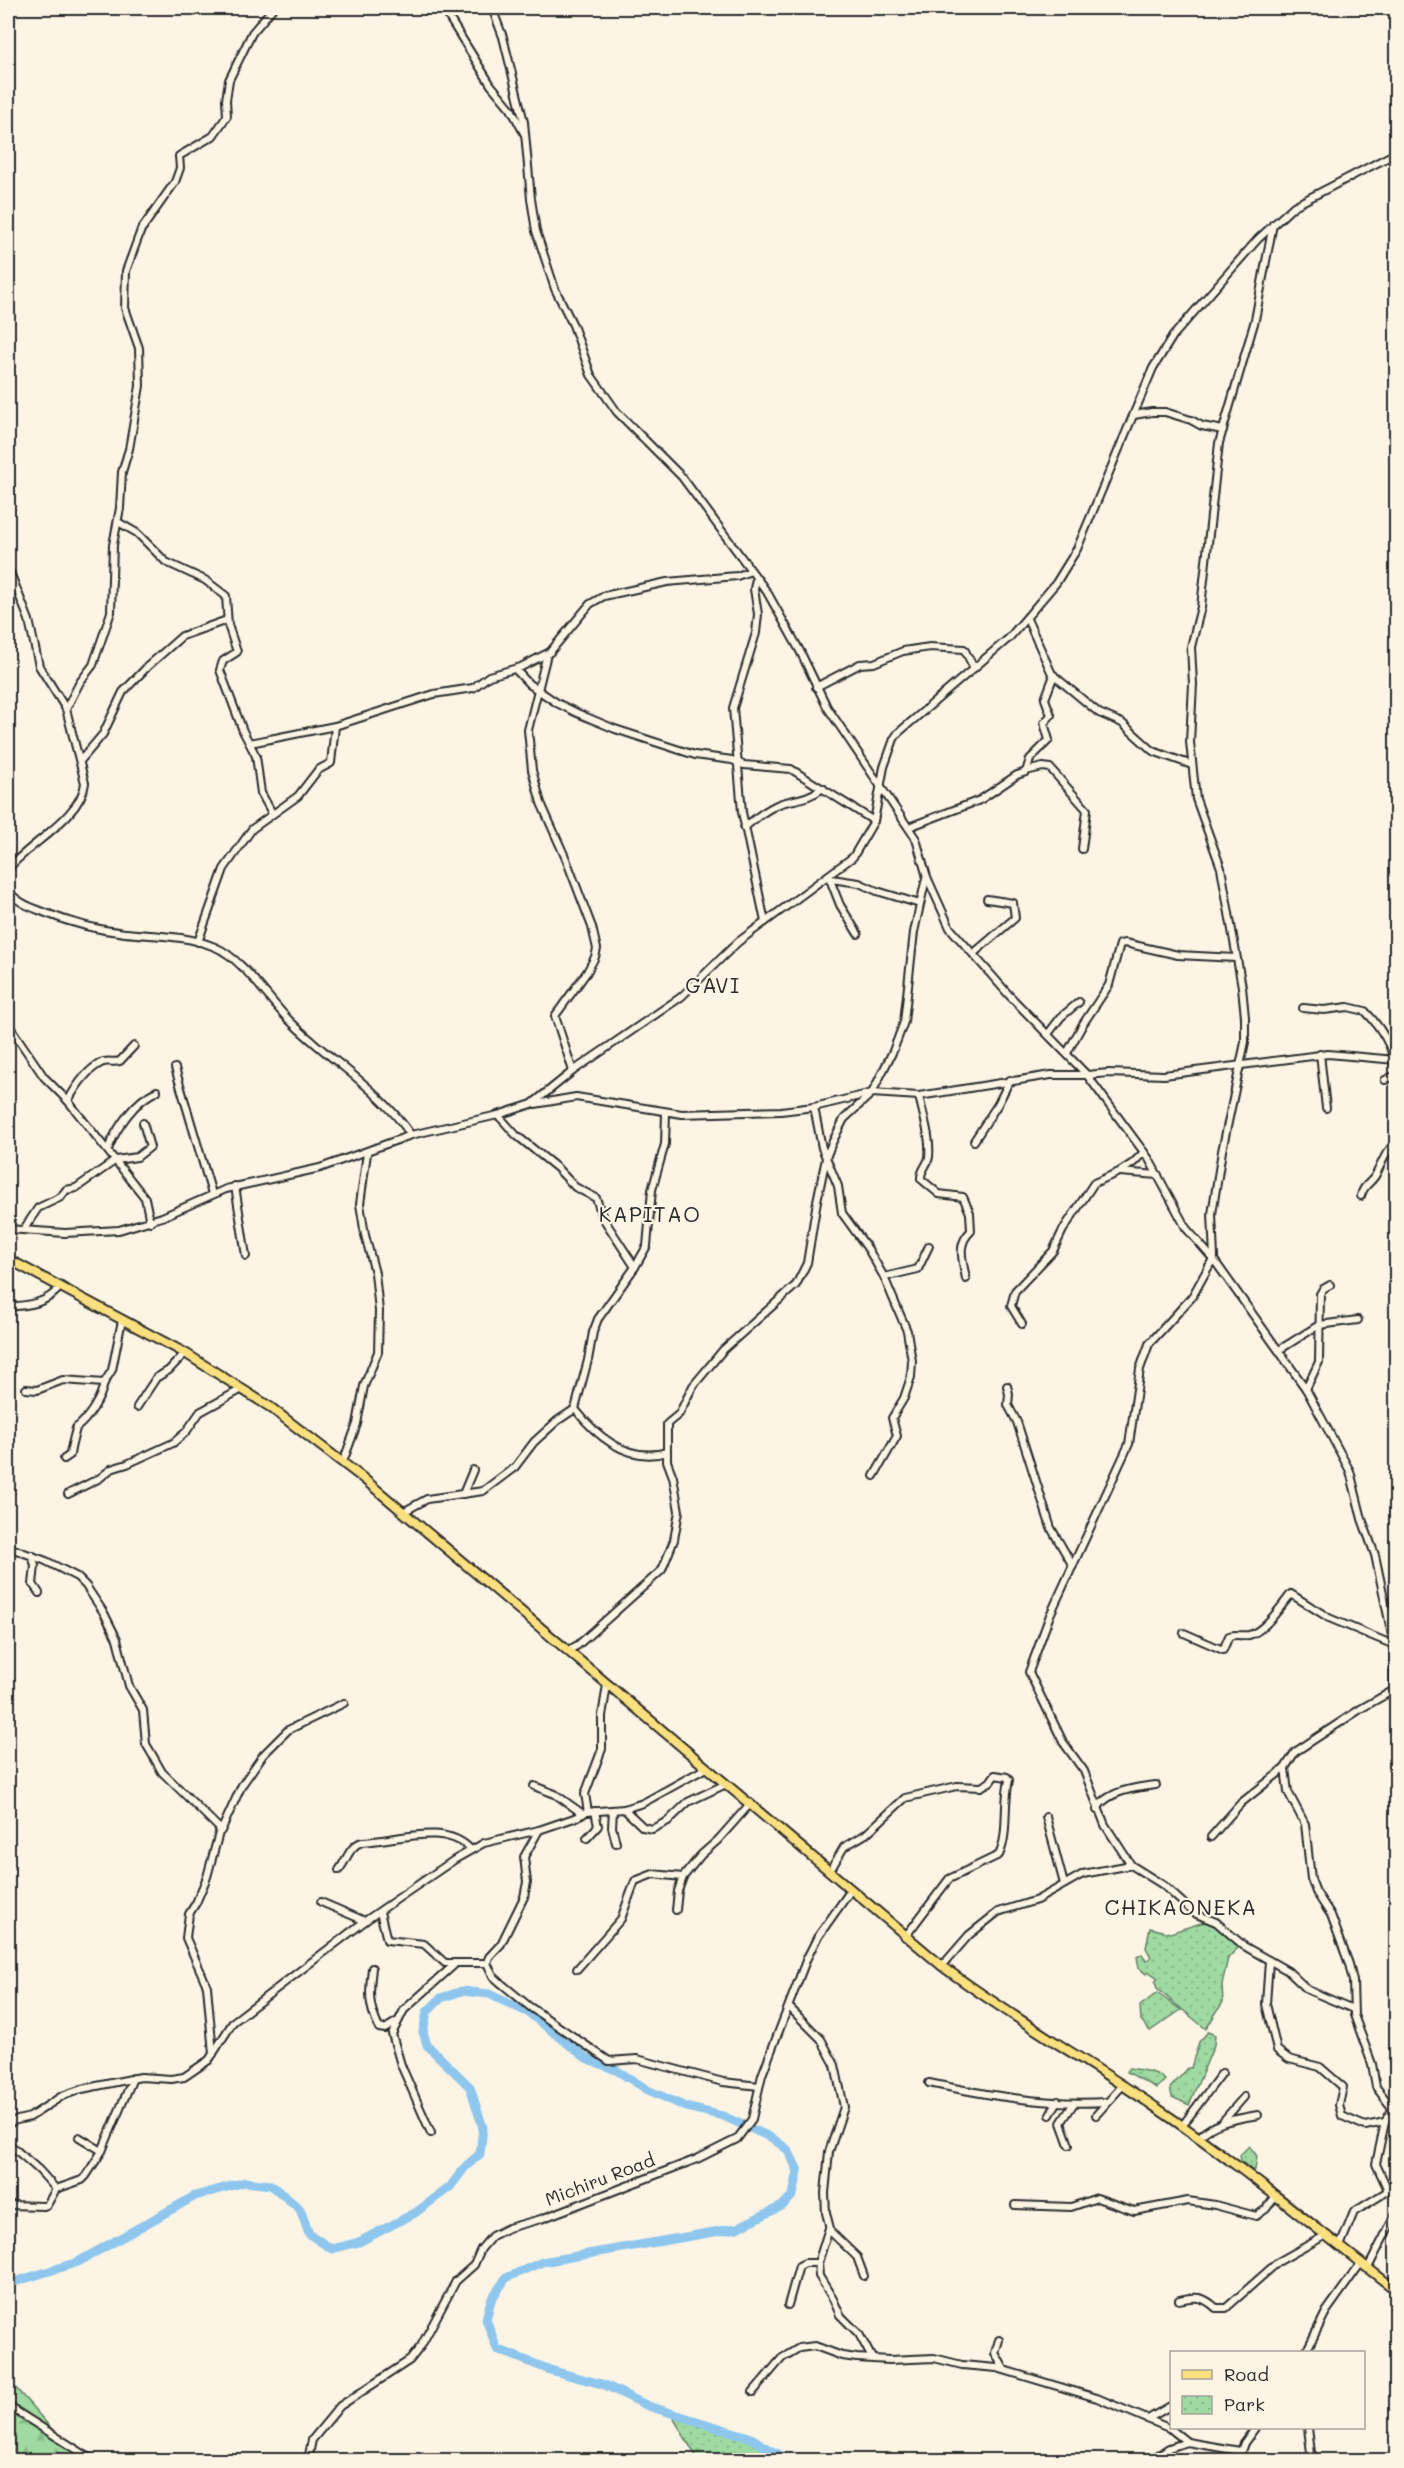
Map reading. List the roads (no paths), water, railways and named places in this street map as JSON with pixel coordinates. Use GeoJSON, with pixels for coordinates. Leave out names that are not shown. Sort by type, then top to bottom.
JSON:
{"type":"FeatureCollection","features":[{"type":"Feature","properties":{"kind":"main road"},"geometry":{"type":"LineString","coordinates":[[9,1259],[185,1353],[242,1389],[343,1462],[830,1871],[905,1937],[1017,2019],[1123,2085],[1199,2137],[1396,2290]]}},
{"type":"Feature","properties":{"kind":"street"},"geometry":{"type":"LineString","coordinates":[[66,709],[80,682],[93,665],[110,620],[113,545],[118,522],[122,472],[129,449],[140,386],[139,348],[125,308],[126,271],[141,230],[175,182],[180,168],[179,156],[213,136],[228,116],[226,100],[229,80],[252,33],[273,8]]}},
{"type":"Feature","properties":{"kind":"street"},"geometry":{"type":"LineString","coordinates":[[443,8],[491,85],[511,109],[525,133]]}},
{"type":"Feature","properties":{"kind":"street"},"geometry":{"type":"LineString","coordinates":[[492,8],[509,57],[525,133],[536,231],[555,289],[573,325],[591,375],[617,412],[682,477],[756,578],[789,630],[827,707],[909,827],[921,850],[927,877],[950,928],[1009,995],[1087,1075],[1144,1152],[1186,1228],[1214,1260],[1306,1389],[1341,1452],[1353,1479],[1358,1504],[1378,1564],[1394,1646],[1396,1715]]}},
{"type":"Feature","properties":{"kind":"street"},"geometry":{"type":"LineString","coordinates":[[532,1104],[573,1071],[681,997],[724,953],[830,878],[853,857],[874,821],[890,748],[898,733],[1009,638],[1056,583],[1077,549],[1158,358],[1173,336],[1273,224],[1294,206],[1396,153]]}},
{"type":"Feature","properties":{"kind":"street"},"geometry":{"type":"LineString","coordinates":[[1273,224],[1256,320],[1223,430],[1203,573],[1201,607],[1191,647],[1193,684],[1190,742],[1197,806],[1221,868],[1245,1017],[1245,1042],[1221,1151],[1212,1214],[1214,1260],[1192,1297],[1149,1344],[1140,1369],[1129,1444],[1050,1615],[1030,1664],[1029,1672],[1063,1742],[1084,1771],[1097,1810],[1131,1865],[1163,1885],[1194,1913],[1216,1923],[1244,1946],[1288,1971],[1308,1990],[1353,2009]]}},
{"type":"Feature","properties":{"kind":"street"},"geometry":{"type":"LineString","coordinates":[[1134,415],[1156,411],[1165,412],[1202,426],[1223,430]]}},
{"type":"Feature","properties":{"kind":"street"},"geometry":{"type":"LineString","coordinates":[[118,522],[137,533],[155,552],[174,567],[205,580],[226,596],[227,620],[237,652],[223,661],[220,670],[258,764],[261,794],[272,813]]}},
{"type":"Feature","properties":{"kind":"street"},"geometry":{"type":"LineString","coordinates":[[8,567],[29,620],[39,666],[66,709],[84,774],[84,791],[74,810],[8,869]]}},
{"type":"Feature","properties":{"kind":"street"},"geometry":{"type":"LineString","coordinates":[[250,743],[334,726],[434,694],[473,688],[489,676],[514,669],[547,654],[557,646],[590,604],[604,596],[667,582],[736,576],[751,572]]}},
{"type":"Feature","properties":{"kind":"street"},"geometry":{"type":"LineString","coordinates":[[756,578],[754,589],[758,615],[756,633],[733,708],[739,796],[765,922]]}},
{"type":"Feature","properties":{"kind":"street"},"geometry":{"type":"LineString","coordinates":[[1027,618],[1048,668],[1054,675],[1100,713],[1122,723],[1153,751],[1192,765]]}},
{"type":"Feature","properties":{"kind":"street"},"geometry":{"type":"LineString","coordinates":[[81,760],[103,734],[123,692],[148,666],[182,636],[227,620]]}},
{"type":"Feature","properties":{"kind":"street"},"geometry":{"type":"LineString","coordinates":[[816,687],[860,664],[874,663],[886,656],[918,648],[964,648],[974,668]]}},
{"type":"Feature","properties":{"kind":"street"},"geometry":{"type":"LineString","coordinates":[[547,654],[528,735],[534,780],[541,803],[582,898],[596,944],[596,957],[555,1016],[573,1071]]}},
{"type":"Feature","properties":{"kind":"street"},"geometry":{"type":"LineString","coordinates":[[514,669],[525,681],[567,708],[615,729],[695,755],[791,769],[874,821]]}},
{"type":"Feature","properties":{"kind":"street"},"geometry":{"type":"LineString","coordinates":[[1026,771],[1030,759],[1048,741],[1044,723],[1051,715],[1045,699],[1054,675]]}},
{"type":"Feature","properties":{"kind":"street"},"geometry":{"type":"LineString","coordinates":[[198,942],[228,860],[252,829],[298,796],[318,770],[331,763],[334,726]]}},
{"type":"Feature","properties":{"kind":"street"},"geometry":{"type":"LineString","coordinates":[[909,827],[980,800],[1026,771],[1043,767],[1050,768],[1087,810],[1082,849]]}},
{"type":"Feature","properties":{"kind":"street"},"geometry":{"type":"LineString","coordinates":[[744,828],[755,818],[778,805],[808,797],[823,788]]}},
{"type":"Feature","properties":{"kind":"street"},"geometry":{"type":"LineString","coordinates":[[567,1651],[578,1645],[662,1570],[674,1540],[679,1511],[673,1477],[667,1461],[667,1424],[679,1414],[693,1386],[723,1350],[796,1285],[804,1273],[826,1158],[844,1119],[872,1094],[904,1022],[914,932],[927,877]]}},
{"type":"Feature","properties":{"kind":"street"},"geometry":{"type":"LineString","coordinates":[[830,878],[859,883],[920,904]]}},
{"type":"Feature","properties":{"kind":"street"},"geometry":{"type":"LineString","coordinates":[[830,878],[840,905],[858,934]]}},
{"type":"Feature","properties":{"kind":"street"},"geometry":{"type":"LineString","coordinates":[[8,890],[22,903],[89,927],[198,942],[216,948],[229,956],[314,1044],[370,1088],[398,1117],[411,1135]]}},
{"type":"Feature","properties":{"kind":"street"},"geometry":{"type":"LineString","coordinates":[[974,953],[1015,918],[1014,903],[987,899]]}},
{"type":"Feature","properties":{"kind":"street"},"geometry":{"type":"LineString","coordinates":[[1067,1053],[1108,985],[1120,944],[1125,943],[1178,955],[1236,958]]}},
{"type":"Feature","properties":{"kind":"street"},"geometry":{"type":"LineString","coordinates":[[1048,1034],[1061,1017],[1079,1002]]}},
{"type":"Feature","properties":{"kind":"street"},"geometry":{"type":"LineString","coordinates":[[8,1229],[81,1233],[119,1230],[150,1222],[235,1186],[320,1168],[367,1153],[411,1135],[498,1116],[532,1104],[576,1097],[593,1098],[666,1113],[770,1112],[814,1107],[872,1094],[919,1096],[1051,1075],[1109,1073],[1164,1075],[1320,1054],[1395,1062],[1383,1034],[1365,1011],[1348,1007],[1324,1010],[1303,1008]]}},
{"type":"Feature","properties":{"kind":"street"},"geometry":{"type":"LineString","coordinates":[[8,1024],[44,1077],[68,1101],[145,1197],[150,1212],[150,1222]]}},
{"type":"Feature","properties":{"kind":"street"},"geometry":{"type":"LineString","coordinates":[[68,1101],[74,1090],[94,1069],[104,1062],[120,1061],[134,1046]]}},
{"type":"Feature","properties":{"kind":"street"},"geometry":{"type":"LineString","coordinates":[[1320,1054],[1326,1108]]}},
{"type":"Feature","properties":{"kind":"street"},"geometry":{"type":"LineString","coordinates":[[175,1068],[212,1194]]}},
{"type":"Feature","properties":{"kind":"street"},"geometry":{"type":"LineString","coordinates":[[1385,1080],[1396,1075]]}},
{"type":"Feature","properties":{"kind":"street"},"geometry":{"type":"LineString","coordinates":[[974,1141],[998,1104],[1010,1080]]}},
{"type":"Feature","properties":{"kind":"street"},"geometry":{"type":"LineString","coordinates":[[108,1149],[116,1129],[143,1098],[157,1091]]}},
{"type":"Feature","properties":{"kind":"street"},"geometry":{"type":"LineString","coordinates":[[919,1096],[929,1159],[920,1175],[921,1179],[939,1194],[963,1197],[970,1213],[971,1231],[963,1238],[961,1244],[966,1280]]}},
{"type":"Feature","properties":{"kind":"street"},"geometry":{"type":"LineString","coordinates":[[814,1107],[826,1158],[838,1186],[842,1214],[868,1249],[884,1277],[907,1331],[912,1361],[908,1388],[892,1418],[897,1436],[874,1476]]}},
{"type":"Feature","properties":{"kind":"street"},"geometry":{"type":"LineString","coordinates":[[403,1512],[427,1499],[483,1491],[507,1474],[520,1462],[534,1442],[575,1409],[598,1319],[647,1246],[652,1190],[664,1150],[666,1113]]}},
{"type":"Feature","properties":{"kind":"street"},"geometry":{"type":"LineString","coordinates":[[498,1116],[575,1187],[596,1198],[603,1218],[635,1267]]}},
{"type":"Feature","properties":{"kind":"street"},"geometry":{"type":"LineString","coordinates":[[24,1230],[38,1208],[61,1197],[66,1190],[76,1188],[116,1160],[137,1157],[150,1147],[143,1123]]}},
{"type":"Feature","properties":{"kind":"street"},"geometry":{"type":"LineString","coordinates":[[1361,1196],[1365,1185],[1373,1178],[1388,1150],[1396,1143]]}},
{"type":"Feature","properties":{"kind":"street"},"geometry":{"type":"LineString","coordinates":[[1022,1324],[1011,1306],[1015,1291],[1053,1251],[1063,1230],[1094,1183],[1119,1172],[1144,1152]]}},
{"type":"Feature","properties":{"kind":"street"},"geometry":{"type":"LineString","coordinates":[[343,1462],[357,1424],[364,1386],[378,1352],[379,1311],[375,1273],[360,1204],[367,1153]]}},
{"type":"Feature","properties":{"kind":"street"},"geometry":{"type":"LineString","coordinates":[[1119,1172],[1158,1175]]}},
{"type":"Feature","properties":{"kind":"street"},"geometry":{"type":"LineString","coordinates":[[235,1186],[246,1256]]}},
{"type":"Feature","properties":{"kind":"street"},"geometry":{"type":"LineString","coordinates":[[884,1277],[918,1269],[929,1246]]}},
{"type":"Feature","properties":{"kind":"street"},"geometry":{"type":"LineString","coordinates":[[8,1277],[9,1259]]}},
{"type":"Feature","properties":{"kind":"street"},"geometry":{"type":"LineString","coordinates":[[1306,1389],[1319,1362],[1321,1291],[1330,1284]]}},
{"type":"Feature","properties":{"kind":"street"},"geometry":{"type":"LineString","coordinates":[[8,1307],[40,1303],[54,1295],[61,1286]]}},
{"type":"Feature","properties":{"kind":"street"},"geometry":{"type":"LineString","coordinates":[[64,1459],[70,1455],[76,1428],[83,1423],[112,1370],[122,1320]]}},
{"type":"Feature","properties":{"kind":"street"},"geometry":{"type":"LineString","coordinates":[[1279,1350],[1319,1325],[1358,1320]]}},
{"type":"Feature","properties":{"kind":"street"},"geometry":{"type":"LineString","coordinates":[[137,1407],[156,1378],[169,1370],[185,1353]]}},
{"type":"Feature","properties":{"kind":"street"},"geometry":{"type":"LineString","coordinates":[[26,1389],[37,1390],[63,1380],[104,1383]]}},
{"type":"Feature","properties":{"kind":"street"},"geometry":{"type":"LineString","coordinates":[[1007,1386],[1009,1410],[1017,1422],[1051,1528],[1073,1566]]}},
{"type":"Feature","properties":{"kind":"street"},"geometry":{"type":"LineString","coordinates":[[68,1494],[100,1478],[111,1469],[173,1443],[186,1432],[200,1412],[242,1389]]}},
{"type":"Feature","properties":{"kind":"street"},"geometry":{"type":"LineString","coordinates":[[575,1409],[589,1426],[618,1449],[657,1455],[667,1461]]}},
{"type":"Feature","properties":{"kind":"street"},"geometry":{"type":"LineString","coordinates":[[657,1455],[667,1452]]}},
{"type":"Feature","properties":{"kind":"street"},"geometry":{"type":"LineString","coordinates":[[463,1494],[473,1470]]}},
{"type":"Feature","properties":{"kind":"street"},"geometry":{"type":"LineString","coordinates":[[8,1547],[32,1555],[77,1577],[86,1586],[104,1613],[117,1639],[129,1686],[143,1710],[146,1744],[162,1772],[196,1808],[217,1826],[220,1832]]}},
{"type":"Feature","properties":{"kind":"street"},"geometry":{"type":"LineString","coordinates":[[32,1555],[35,1566],[33,1584],[39,1593]]}},
{"type":"Feature","properties":{"kind":"street"},"geometry":{"type":"LineString","coordinates":[[1184,1633],[1223,1650],[1229,1636],[1249,1635],[1257,1631],[1291,1594],[1329,1618],[1394,1646]]}},
{"type":"Feature","properties":{"kind":"street"},"geometry":{"type":"LineString","coordinates":[[588,1812],[585,1794],[592,1781],[603,1744],[602,1716],[607,1685]]}},
{"type":"Feature","properties":{"kind":"street"},"geometry":{"type":"LineString","coordinates":[[1211,1837],[1241,1803],[1285,1768],[1295,1752],[1394,1690]]}},
{"type":"Feature","properties":{"kind":"street"},"geometry":{"type":"LineString","coordinates":[[213,2055],[207,1986],[186,1938],[189,1914],[207,1877],[213,1849],[242,1785],[263,1755],[288,1730],[344,1703]]}},
{"type":"Feature","properties":{"kind":"street"},"geometry":{"type":"LineString","coordinates":[[8,2125],[30,2117],[71,2092],[148,2076],[171,2079],[184,2077],[199,2068],[213,2055],[233,2022],[365,1921],[381,1912],[429,1875],[471,1850],[483,1844],[539,1830],[588,1812],[624,1809],[649,1800],[706,1768]]}},
{"type":"Feature","properties":{"kind":"street"},"geometry":{"type":"LineString","coordinates":[[1285,1768],[1288,1791],[1305,1821],[1312,1883],[1331,1915],[1351,1974],[1353,2009],[1360,2037],[1372,2064],[1376,2087],[1396,2118]]}},
{"type":"Feature","properties":{"kind":"street"},"geometry":{"type":"LineString","coordinates":[[830,1871],[844,1847],[866,1834],[905,1798],[957,1786],[981,1787],[990,1782],[995,1775],[1007,1777],[1009,1780],[1004,1806],[1005,1830],[999,1855],[949,1879],[905,1937]]}},
{"type":"Feature","properties":{"kind":"street"},"geometry":{"type":"LineString","coordinates":[[624,1809],[643,1827],[652,1828],[668,1821],[688,1802],[726,1784]]}},
{"type":"Feature","properties":{"kind":"street"},"geometry":{"type":"LineString","coordinates":[[1097,1810],[1102,1802],[1110,1797],[1156,1785]]}},
{"type":"Feature","properties":{"kind":"street"},"geometry":{"type":"LineString","coordinates":[[534,1786],[555,1794],[588,1812],[598,1825],[587,1838]]}},
{"type":"Feature","properties":{"kind":"street"},"geometry":{"type":"LineString","coordinates":[[676,1910],[678,1891],[683,1877],[700,1855],[718,1840],[749,1805]]}},
{"type":"Feature","properties":{"kind":"street"},"geometry":{"type":"LineString","coordinates":[[613,1810],[612,1824],[616,1843]]}},
{"type":"Feature","properties":{"kind":"street"},"geometry":{"type":"LineString","coordinates":[[1046,1817],[1064,1884]]}},
{"type":"Feature","properties":{"kind":"street"},"geometry":{"type":"LineString","coordinates":[[539,1830],[524,1857],[527,1882],[524,1897],[501,1944],[489,1957],[487,1963],[493,1976],[530,2007],[609,2061],[637,2059],[723,2082],[759,2086]]}},
{"type":"Feature","properties":{"kind":"street"},"geometry":{"type":"LineString","coordinates":[[339,1870],[348,1853],[356,1844],[362,1842],[437,1835],[458,1839],[471,1850]]}},
{"type":"Feature","properties":{"kind":"street"},"geometry":{"type":"LineString","coordinates":[[942,1966],[969,1935],[1003,1910],[1037,1900],[1086,1873],[1131,1865]]}},
{"type":"Feature","properties":{"kind":"street"},"geometry":{"type":"LineString","coordinates":[[577,1968],[621,1919],[635,1881],[653,1874],[683,1877]]}},
{"type":"Feature","properties":{"kind":"street","name":"Michiru Road"},"geometry":{"type":"LineString","coordinates":[[308,2460],[312,2440],[340,2406],[410,2360],[421,2346],[456,2281],[474,2265],[481,2249],[492,2236],[508,2228],[541,2219],[697,2159],[718,2150],[740,2136],[752,2119],[759,2086],[812,1946],[851,1890]]}},
{"type":"Feature","properties":{"kind":"street"},"geometry":{"type":"LineString","coordinates":[[321,1902],[365,1921]]}},
{"type":"Feature","properties":{"kind":"street"},"geometry":{"type":"LineString","coordinates":[[381,1912],[387,1940],[424,1944],[445,1963],[454,1965],[487,1963]]}},
{"type":"Feature","properties":{"kind":"street"},"geometry":{"type":"LineString","coordinates":[[1269,1961],[1266,2004],[1279,2052],[1289,2059],[1320,2067],[1342,2086],[1340,2105],[1342,2116],[1365,2126],[1385,2122]]}},
{"type":"Feature","properties":{"kind":"street"},"geometry":{"type":"LineString","coordinates":[[431,2133],[393,2044],[392,2034],[404,2010],[454,1965]]}},
{"type":"Feature","properties":{"kind":"street"},"geometry":{"type":"LineString","coordinates":[[372,1968],[369,2001],[375,2019],[380,2028],[386,2029],[396,2022]]}},
{"type":"Feature","properties":{"kind":"street"},"geometry":{"type":"LineString","coordinates":[[790,2007],[821,2039],[830,2052],[844,2107],[833,2137],[826,2173],[825,2206],[830,2229],[818,2263],[819,2276],[839,2313],[859,2334],[872,2358]]}},
{"type":"Feature","properties":{"kind":"street"},"geometry":{"type":"LineString","coordinates":[[1182,2126],[1222,2073]]}},
{"type":"Feature","properties":{"kind":"street"},"geometry":{"type":"LineString","coordinates":[[8,2205],[44,2206],[56,2189],[83,2180],[102,2151],[133,2079]]}},
{"type":"Feature","properties":{"kind":"street"},"geometry":{"type":"LineString","coordinates":[[929,2083],[999,2096],[1074,2103],[1106,2102]]}},
{"type":"Feature","properties":{"kind":"street"},"geometry":{"type":"LineString","coordinates":[[1096,2115],[1123,2085]]}},
{"type":"Feature","properties":{"kind":"street"},"geometry":{"type":"LineString","coordinates":[[1388,2190],[1376,2164],[1385,2122],[1392,2109],[1396,2092]]}},
{"type":"Feature","properties":{"kind":"street"},"geometry":{"type":"LineString","coordinates":[[1222,2122],[1244,2097]]}},
{"type":"Feature","properties":{"kind":"street"},"geometry":{"type":"LineString","coordinates":[[1050,2115],[1058,2101]]}},
{"type":"Feature","properties":{"kind":"street"},"geometry":{"type":"LineString","coordinates":[[1069,2145],[1061,2122],[1074,2103]]}},
{"type":"Feature","properties":{"kind":"street"},"geometry":{"type":"LineString","coordinates":[[1199,2137],[1209,2128],[1222,2122],[1258,2115]]}},
{"type":"Feature","properties":{"kind":"street"},"geometry":{"type":"LineString","coordinates":[[79,2137],[102,2151]]}},
{"type":"Feature","properties":{"kind":"street"},"geometry":{"type":"LineString","coordinates":[[8,2143],[56,2189]]}},
{"type":"Feature","properties":{"kind":"street"},"geometry":{"type":"LineString","coordinates":[[1340,2246],[1354,2212],[1396,2186]]}},
{"type":"Feature","properties":{"kind":"street"},"geometry":{"type":"LineString","coordinates":[[1015,2205],[1071,2207],[1097,2198],[1140,2211],[1188,2201],[1215,2205],[1256,2216],[1266,2209],[1276,2196]]}},
{"type":"Feature","properties":{"kind":"street"},"geometry":{"type":"LineString","coordinates":[[1306,2351],[1326,2312],[1365,2265],[1396,2212]]}},
{"type":"Feature","properties":{"kind":"street"},"geometry":{"type":"LineString","coordinates":[[830,2229],[858,2257],[864,2276]]}},
{"type":"Feature","properties":{"kind":"street"},"geometry":{"type":"LineString","coordinates":[[1179,2300],[1199,2297],[1207,2300],[1216,2308],[1226,2308],[1278,2262],[1326,2235]]}},
{"type":"Feature","properties":{"kind":"street"},"geometry":{"type":"LineString","coordinates":[[788,2305],[799,2266],[805,2263],[818,2263]]}},
{"type":"Feature","properties":{"kind":"street"},"geometry":{"type":"LineString","coordinates":[[999,2340],[995,2353],[1004,2370]]}},
{"type":"Feature","properties":{"kind":"street"},"geometry":{"type":"LineString","coordinates":[[753,2391],[782,2358],[799,2348],[815,2346],[842,2356],[889,2360],[934,2358],[962,2365],[990,2366],[1091,2396],[1170,2429]]}},
{"type":"Feature","properties":{"kind":"street"},"geometry":{"type":"LineString","coordinates":[[8,2406],[93,2460]]}},
{"type":"Feature","properties":{"kind":"street"},"geometry":{"type":"LineString","coordinates":[[1148,2419],[1170,2406]]}},
{"type":"Feature","properties":{"kind":"street"},"geometry":{"type":"LineString","coordinates":[[1170,2429],[1186,2442],[1238,2457],[1254,2429]]}},
{"type":"Feature","properties":{"kind":"street"},"geometry":{"type":"LineString","coordinates":[[1308,2429],[1311,2453],[1317,2460]]}},
{"type":"Feature","properties":{"kind":"street"},"geometry":{"type":"LineString","coordinates":[[1150,2460],[1169,2448],[1186,2442]]}},
{"type":"Feature","properties":{"kind":"waterway"},"geometry":{"type":"LineString","coordinates":[[8,2284],[78,2262],[195,2196],[245,2182],[271,2185],[300,2209],[309,2234],[332,2249],[359,2242],[415,2213],[450,2187],[466,2166],[480,2154],[483,2128],[470,2087],[427,2045],[423,2032],[427,2012],[441,1998],[462,1991],[489,1994],[529,2013],[586,2058],[616,2070],[648,2090],[686,2107],[723,2116],[772,2138],[788,2150],[798,2171],[793,2195],[782,2206],[737,2228],[542,2262],[506,2278],[491,2300],[486,2319],[497,2349],[550,2370],[605,2385],[648,2406],[749,2437],[788,2460]]}},
{"type":"Feature","properties":{"kind":"district","name":"GAVI"},"geometry":{"type":"Point","coordinates":[713,986]}},
{"type":"Feature","properties":{"kind":"district","name":"KAPITAO"},"geometry":{"type":"Point","coordinates":[650,1215]}},
{"type":"Feature","properties":{"kind":"district","name":"CHIKAONEKA"},"geometry":{"type":"Point","coordinates":[1181,1908]}}]}
